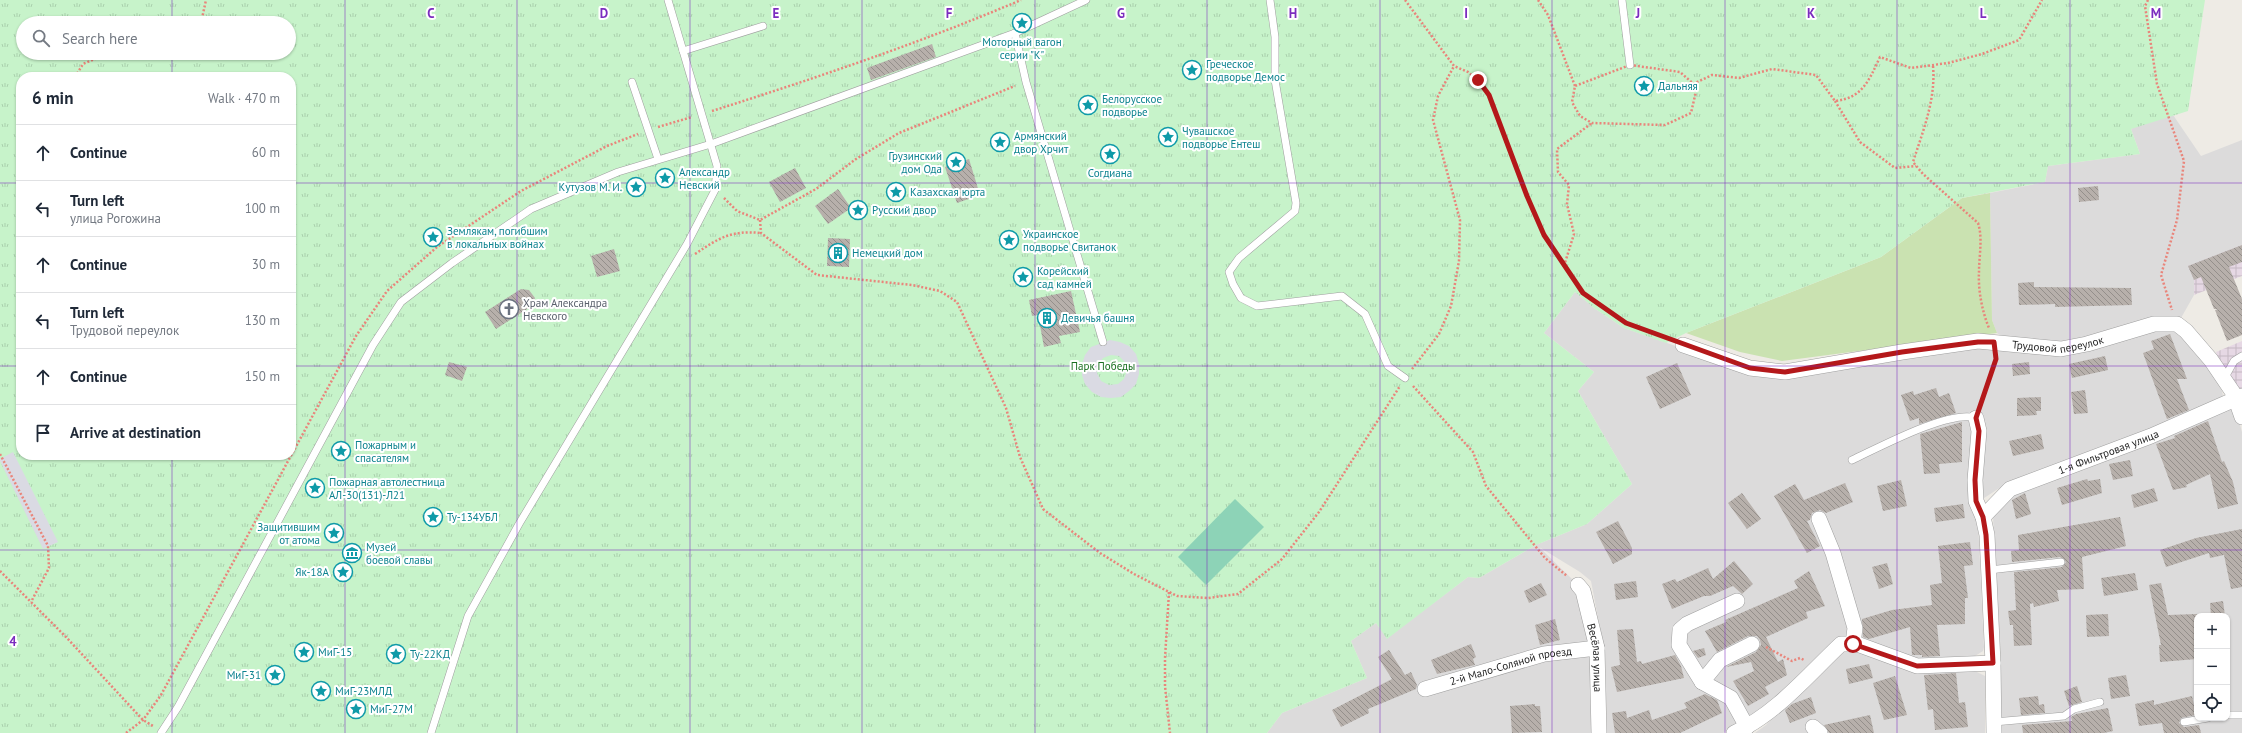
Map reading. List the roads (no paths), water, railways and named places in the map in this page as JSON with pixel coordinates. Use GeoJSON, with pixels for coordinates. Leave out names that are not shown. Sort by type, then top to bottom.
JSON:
{"type":"FeatureCollection","features":[{"type":"Feature","properties":{"kind":"street","name":"Трудовой переулок"},"geometry":{"type":"LineString","coordinates":[[1683,345],[1750,368],[1785,372],[1902,352],[1978,342],[1994,342],[2061,349],[2087,344],[2154,324],[2177,324],[2186,331],[2224,379]]}},
{"type":"Feature","properties":{"kind":"street"},"geometry":{"type":"LineString","coordinates":[[2224,379],[2239,397],[2242,417]]}},
{"type":"Feature","properties":{"kind":"street","name":"1-я Фильтровая улица"},"geometry":{"type":"LineString","coordinates":[[1983,517],[2010,489],[2151,436],[2239,397]]}},
{"type":"Feature","properties":{"kind":"street"},"geometry":{"type":"LineString","coordinates":[[1976,418],[1979,431],[1975,480],[1976,501],[1983,517],[1989,570],[1994,728]]}},
{"type":"Feature","properties":{"kind":"street"},"geometry":{"type":"LineString","coordinates":[[1819,519],[1833,552],[1855,628],[1853,644]]}},
{"type":"Feature","properties":{"kind":"street","name":"Весёлая улица"},"geometry":{"type":"LineString","coordinates":[[1578,585],[1583,591],[1597,648],[1599,733]]}},
{"type":"Feature","properties":{"kind":"street"},"geometry":{"type":"LineString","coordinates":[[1737,601],[1687,624],[1680,630],[1679,645],[1702,682],[1732,698],[1740,730],[1769,712],[1841,644],[1853,644],[1917,666],[1993,663]]}},
{"type":"Feature","properties":{"kind":"street"},"geometry":{"type":"LineString","coordinates":[[1702,682],[1720,660],[1752,644]]}},
{"type":"Feature","properties":{"kind":"street","name":"2-й Мало-Соляной проезд"},"geometry":{"type":"LineString","coordinates":[[1425,689],[1544,654],[1597,648]]}},
{"type":"Feature","properties":{"kind":"lane"},"geometry":{"type":"LineString","coordinates":[[431,733],[468,616],[519,524],[687,244],[715,190],[717,166],[712,144],[668,0]]}},
{"type":"Feature","properties":{"kind":"lane"},"geometry":{"type":"LineString","coordinates":[[162,732],[178,707],[373,345],[401,302],[452,263],[531,209],[618,172],[712,144],[1015,33],[1086,0]]}},
{"type":"Feature","properties":{"kind":"lane"},"geometry":{"type":"LineString","coordinates":[[1270,0],[1275,37],[1275,80],[1296,203],[1295,212],[1239,258],[1229,272],[1233,284],[1242,298],[1257,306],[1342,296],[1365,314],[1388,366],[1405,378]]}},
{"type":"Feature","properties":{"kind":"lane"},"geometry":{"type":"LineString","coordinates":[[1622,0],[1630,65]]}},
{"type":"Feature","properties":{"kind":"lane"},"geometry":{"type":"LineString","coordinates":[[683,51],[763,26]]}},
{"type":"Feature","properties":{"kind":"lane"},"geometry":{"type":"LineString","coordinates":[[1015,33],[1026,82],[1103,342]]}},
{"type":"Feature","properties":{"kind":"lane"},"geometry":{"type":"LineString","coordinates":[[632,82],[658,159]]}},
{"type":"Feature","properties":{"kind":"lane"},"geometry":{"type":"LineString","coordinates":[[2224,379],[2234,361],[2242,356]]}},
{"type":"Feature","properties":{"kind":"lane"},"geometry":{"type":"LineString","coordinates":[[1852,460],[1922,428],[1962,416],[1976,418]]}},
{"type":"Feature","properties":{"kind":"lane"},"geometry":{"type":"LineString","coordinates":[[1989,570],[2061,562]]}},
{"type":"Feature","properties":{"kind":"lane"},"geometry":{"type":"LineString","coordinates":[[1994,728],[2064,716],[2074,709],[2100,702]]}},
{"type":"Feature","properties":{"kind":"lane"},"geometry":{"type":"LineString","coordinates":[[2230,715],[2242,715]]}},
{"type":"Feature","properties":{"kind":"lane"},"geometry":{"type":"LineString","coordinates":[[2184,722],[2194,720]]}},
{"type":"Feature","properties":{"kind":"place","name":"Моторный вагон серии \"К\""},"geometry":{"type":"Point","coordinates":[1022,23]}},
{"type":"Feature","properties":{"kind":"place","name":"Греческое подворье Демос"},"geometry":{"type":"Point","coordinates":[1192,70]}},
{"type":"Feature","properties":{"kind":"place","name":"Дальняя"},"geometry":{"type":"Point","coordinates":[1644,86]}},
{"type":"Feature","properties":{"kind":"place","name":"Белорусское подворье"},"geometry":{"type":"Point","coordinates":[1088,105]}},
{"type":"Feature","properties":{"kind":"place","name":"Чувашское подворье Ентеш"},"geometry":{"type":"Point","coordinates":[1168,137]}},
{"type":"Feature","properties":{"kind":"place","name":"Армянский двор Хрчит"},"geometry":{"type":"Point","coordinates":[1000,142]}},
{"type":"Feature","properties":{"kind":"place","name":"Согдиана"},"geometry":{"type":"Point","coordinates":[1110,154]}},
{"type":"Feature","properties":{"kind":"place","name":"Грузинский дом Ода"},"geometry":{"type":"Point","coordinates":[956,162]}},
{"type":"Feature","properties":{"kind":"place","name":"Александр Невский"},"geometry":{"type":"Point","coordinates":[665,178]}},
{"type":"Feature","properties":{"kind":"place","name":"Кутузов М. И."},"geometry":{"type":"Point","coordinates":[636,187]}},
{"type":"Feature","properties":{"kind":"place","name":"Казахская юрта"},"geometry":{"type":"Point","coordinates":[896,192]}},
{"type":"Feature","properties":{"kind":"place","name":"Русский двор"},"geometry":{"type":"Point","coordinates":[858,210]}},
{"type":"Feature","properties":{"kind":"place","name":"Землякам, погибшим в локальных войнах"},"geometry":{"type":"Point","coordinates":[433,237]}},
{"type":"Feature","properties":{"kind":"place","name":"Украинское подворье Свитанок"},"geometry":{"type":"Point","coordinates":[1009,240]}},
{"type":"Feature","properties":{"kind":"place","name":"Немецкий дом"},"geometry":{"type":"Point","coordinates":[838,253]}},
{"type":"Feature","properties":{"kind":"place","name":"Корейский сад камней"},"geometry":{"type":"Point","coordinates":[1023,277]}},
{"type":"Feature","properties":{"kind":"place","name":"Храм Александра Невского"},"geometry":{"type":"Point","coordinates":[509,309]}},
{"type":"Feature","properties":{"kind":"place","name":"Девичья башня"},"geometry":{"type":"Point","coordinates":[1047,318]}},
{"type":"Feature","properties":{"kind":"place","name":"Пожарным и спасателям"},"geometry":{"type":"Point","coordinates":[341,451]}},
{"type":"Feature","properties":{"kind":"place","name":"Пожарная автолестница АЛ-30(131)-Л21"},"geometry":{"type":"Point","coordinates":[315,488]}},
{"type":"Feature","properties":{"kind":"place","name":"Ту-134УБЛ"},"geometry":{"type":"Point","coordinates":[433,517]}},
{"type":"Feature","properties":{"kind":"place","name":"Защитившим от атома"},"geometry":{"type":"Point","coordinates":[334,533]}},
{"type":"Feature","properties":{"kind":"place","name":"Музей боевой славы"},"geometry":{"type":"Point","coordinates":[352,553]}},
{"type":"Feature","properties":{"kind":"place","name":"Як-18А"},"geometry":{"type":"Point","coordinates":[343,572]}},
{"type":"Feature","properties":{"kind":"place","name":"МиГ-15"},"geometry":{"type":"Point","coordinates":[304,652]}},
{"type":"Feature","properties":{"kind":"place","name":"Ту-22КД"},"geometry":{"type":"Point","coordinates":[396,654]}},
{"type":"Feature","properties":{"kind":"place","name":"МиГ-31"},"geometry":{"type":"Point","coordinates":[275,675]}},
{"type":"Feature","properties":{"kind":"place","name":"МиГ-23МЛД"},"geometry":{"type":"Point","coordinates":[321,691]}},
{"type":"Feature","properties":{"kind":"place","name":"МиГ-27М"},"geometry":{"type":"Point","coordinates":[356,709]}},
{"type":"Feature","properties":{"kind":"park label","name":"Парк Победы"},"geometry":{"type":"Point","coordinates":[1103,366]}}]}
